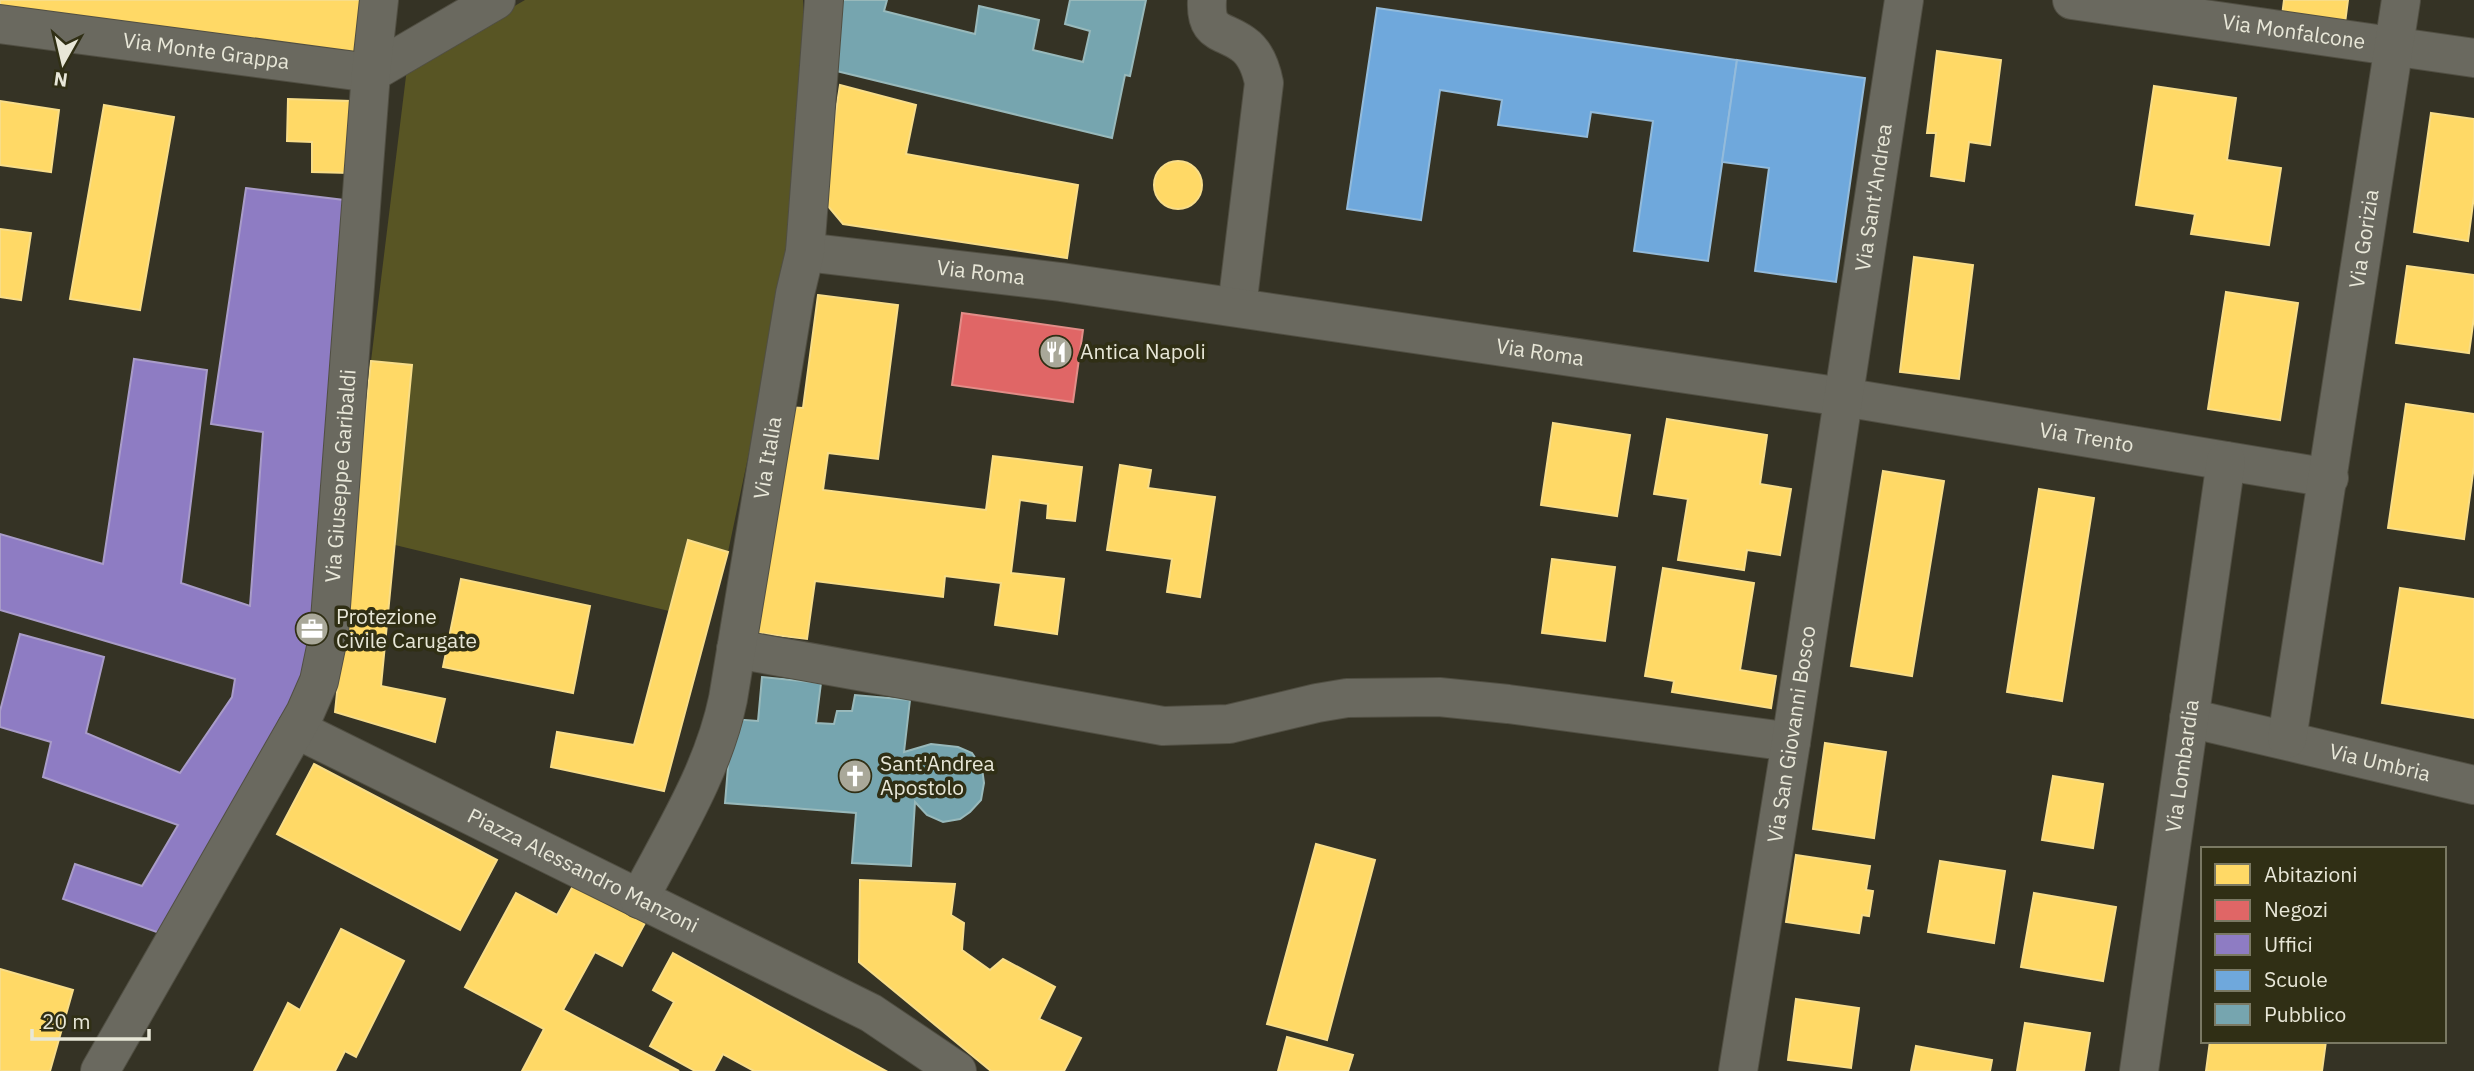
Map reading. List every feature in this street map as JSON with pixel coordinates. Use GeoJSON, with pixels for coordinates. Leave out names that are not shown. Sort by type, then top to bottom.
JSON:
{"type":"FeatureCollection","features":[{"type":"Feature","properties":{"kind":"street","name":"Via Giuseppe Garibaldi"},"geometry":{"type":"LineString","coordinates":[[100,1071],[296,729],[319,681],[329,633],[370,73],[379,0]]}},
{"type":"Feature","properties":{"kind":"street"},"geometry":{"type":"LineString","coordinates":[[370,73],[496,0]]}},
{"type":"Feature","properties":{"kind":"street","name":"Via Italia"},"geometry":{"type":"LineString","coordinates":[[639,899],[709,763],[725,713],[795,294],[806,251],[824,0]]}},
{"type":"Feature","properties":{"kind":"street"},"geometry":{"type":"LineString","coordinates":[[1207,0],[1206,12],[1209,21],[1220,33],[1251,50],[1262,70],[1264,83],[1237,307]]}},
{"type":"Feature","properties":{"kind":"street","name":"Via Sant'Andrea"},"geometry":{"type":"LineString","coordinates":[[1843,397],[1904,0]]}},
{"type":"Feature","properties":{"kind":"street","name":"Via Monfalcone"},"geometry":{"type":"LineString","coordinates":[[2071,0],[2474,58]]}},
{"type":"Feature","properties":{"kind":"street","name":"Via Gorizia"},"geometry":{"type":"LineString","coordinates":[[2287,739],[2401,0]]}},
{"type":"Feature","properties":{"kind":"street","name":"Via Monte Grappa"},"geometry":{"type":"LineString","coordinates":[[0,24],[370,73]]}},
{"type":"Feature","properties":{"kind":"street","name":"Via Roma"},"geometry":{"type":"LineString","coordinates":[[806,251],[1060,282],[1843,397]]}},
{"type":"Feature","properties":{"kind":"street","name":"Via Trento"},"geometry":{"type":"LineString","coordinates":[[1843,397],[2329,478]]}},
{"type":"Feature","properties":{"kind":"street","name":"Via San Giovanni Bosco"},"geometry":{"type":"LineString","coordinates":[[1738,1071],[1843,397]]}},
{"type":"Feature","properties":{"kind":"street","name":"Via Lombardia"},"geometry":{"type":"LineString","coordinates":[[2139,1071],[2226,461]]}},
{"type":"Feature","properties":{"kind":"street"},"geometry":{"type":"LineString","coordinates":[[736,649],[1163,726],[1229,724],[1334,699],[1438,697],[1496,702],[1791,742]]}},
{"type":"Feature","properties":{"kind":"street","name":"Via Umbria"},"geometry":{"type":"LineString","coordinates":[[2189,718],[2474,785]]}},
{"type":"Feature","properties":{"kind":"street","name":"Piazza Alessandro Manzoni"},"geometry":{"type":"LineString","coordinates":[[296,729],[871,1013],[957,1071]]}},
{"type":"Feature","properties":{"kind":"shaded area"},"geometry":{"type":"Polygon","coordinates":[[[525,0],[803,0],[805,127],[792,249],[728,552],[688,540],[669,611],[395,545],[411,365],[371,361],[407,68],[525,0]]]}},
{"type":"Feature","properties":{"kind":"building: Abitazioni"},"geometry":{"type":"Polygon","coordinates":[[[0,0],[363,0],[355,61],[0,20],[0,0]]]}},
{"type":"Feature","properties":{"kind":"building: Abitazioni"},"geometry":{"type":"Polygon","coordinates":[[[2284,0],[2348,0],[2344,31],[2281,24],[2284,0]]]}},
{"type":"Feature","properties":{"kind":"building: Abitazioni"},"geometry":{"type":"Polygon","coordinates":[[[1937,51],[2001,60],[1990,145],[1969,142],[1964,181],[1931,176],[1936,133],[1927,133],[1937,51]]]}},
{"type":"Feature","properties":{"kind":"building: Abitazioni"},"geometry":{"type":"Polygon","coordinates":[[[840,85],[916,105],[906,154],[1078,185],[1067,258],[843,224],[822,199],[840,85]]]}},
{"type":"Feature","properties":{"kind":"building: Abitazioni"},"geometry":{"type":"Polygon","coordinates":[[[2154,86],[2236,98],[2227,160],[2281,168],[2269,245],[2191,234],[2195,214],[2136,205],[2154,86]]]}},
{"type":"Feature","properties":{"kind":"building: Abitazioni"},"geometry":{"type":"Polygon","coordinates":[[[288,99],[351,101],[349,173],[312,172],[312,142],[287,141],[288,99]]]}},
{"type":"Feature","properties":{"kind":"building: Abitazioni"},"geometry":{"type":"Polygon","coordinates":[[[0,101],[59,110],[51,172],[0,165],[0,101]]]}},
{"type":"Feature","properties":{"kind":"building: Abitazioni"},"geometry":{"type":"Polygon","coordinates":[[[104,105],[174,117],[140,310],[70,299],[104,105]]]}},
{"type":"Feature","properties":{"kind":"building: Abitazioni"},"geometry":{"type":"Polygon","coordinates":[[[2431,113],[2474,119],[2474,196],[2468,241],[2414,232],[2431,113]]]}},
{"type":"Feature","properties":{"kind":"building: Abitazioni"},"geometry":{"type":"Polygon","coordinates":[[[1178,161],[1195,168],[1202,185],[1195,202],[1178,209],[1161,202],[1154,185],[1161,168],[1178,161]]]}},
{"type":"Feature","properties":{"kind":"building: Abitazioni"},"geometry":{"type":"Polygon","coordinates":[[[0,229],[31,233],[21,300],[0,297],[0,229]]]}},
{"type":"Feature","properties":{"kind":"building: Abitazioni"},"geometry":{"type":"Polygon","coordinates":[[[1914,257],[1973,265],[1959,379],[1900,372],[1914,257]]]}},
{"type":"Feature","properties":{"kind":"building: Abitazioni"},"geometry":{"type":"Polygon","coordinates":[[[2407,266],[2474,275],[2474,317],[2469,353],[2396,343],[2407,266]]]}},
{"type":"Feature","properties":{"kind":"building: Abitazioni"},"geometry":{"type":"Polygon","coordinates":[[[2226,292],[2298,303],[2280,420],[2208,409],[2226,292]]]}},
{"type":"Feature","properties":{"kind":"building: Abitazioni"},"geometry":{"type":"Polygon","coordinates":[[[818,295],[898,305],[878,459],[828,453],[823,490],[986,510],[993,456],[1082,467],[1075,521],[1047,518],[1048,504],[1020,500],[1011,573],[1064,579],[1057,634],[995,625],[1001,583],[945,576],[943,597],[815,581],[807,639],[758,633],[786,407],[803,408],[818,295]]]}},
{"type":"Feature","properties":{"kind":"building: Abitazioni"},"geometry":{"type":"Polygon","coordinates":[[[371,361],[412,365],[381,686],[445,699],[435,742],[335,712],[371,361]]]}},
{"type":"Feature","properties":{"kind":"building: Abitazioni"},"geometry":{"type":"Polygon","coordinates":[[[2406,404],[2474,414],[2474,466],[2464,539],[2388,528],[2406,404]]]}},
{"type":"Feature","properties":{"kind":"building: Abitazioni"},"geometry":{"type":"Polygon","coordinates":[[[1667,419],[1767,435],[1760,484],[1791,489],[1780,555],[1747,550],[1744,570],[1678,560],[1688,499],[1654,494],[1667,419]]]}},
{"type":"Feature","properties":{"kind":"building: Abitazioni"},"geometry":{"type":"Polygon","coordinates":[[[1553,423],[1630,435],[1617,516],[1541,505],[1553,423]]]}},
{"type":"Feature","properties":{"kind":"building: Abitazioni"},"geometry":{"type":"Polygon","coordinates":[[[1120,465],[1151,470],[1148,488],[1215,497],[1200,597],[1167,592],[1172,559],[1107,550],[1120,465]]]}},
{"type":"Feature","properties":{"kind":"building: Abitazioni"},"geometry":{"type":"Polygon","coordinates":[[[1883,471],[1944,481],[1912,676],[1851,666],[1883,471]]]}},
{"type":"Feature","properties":{"kind":"building: Abitazioni"},"geometry":{"type":"Polygon","coordinates":[[[2039,489],[2094,498],[2062,701],[2007,692],[2039,489]]]}},
{"type":"Feature","properties":{"kind":"building: Abitazioni"},"geometry":{"type":"Polygon","coordinates":[[[688,540],[728,552],[664,791],[551,767],[557,732],[634,745],[688,540]]]}},
{"type":"Feature","properties":{"kind":"building: Abitazioni"},"geometry":{"type":"Polygon","coordinates":[[[1552,559],[1615,567],[1605,641],[1542,633],[1552,559]]]}},
{"type":"Feature","properties":{"kind":"building: Abitazioni"},"geometry":{"type":"Polygon","coordinates":[[[1663,568],[1754,583],[1740,670],[1776,676],[1771,708],[1672,692],[1674,681],[1645,676],[1663,568]]]}},
{"type":"Feature","properties":{"kind":"building: Abitazioni"},"geometry":{"type":"Polygon","coordinates":[[[461,579],[590,606],[573,693],[443,667],[461,579]]]}},
{"type":"Feature","properties":{"kind":"building: Abitazioni"},"geometry":{"type":"Polygon","coordinates":[[[2400,588],[2474,599],[2474,718],[2382,703],[2400,588]]]}},
{"type":"Feature","properties":{"kind":"building: Abitazioni"},"geometry":{"type":"Polygon","coordinates":[[[1825,743],[1886,752],[1874,838],[1813,829],[1825,743]]]}},
{"type":"Feature","properties":{"kind":"building: Abitazioni"},"geometry":{"type":"Polygon","coordinates":[[[314,764],[497,860],[460,930],[277,834],[314,764]]]}},
{"type":"Feature","properties":{"kind":"building: Abitazioni"},"geometry":{"type":"Polygon","coordinates":[[[2053,776],[2103,784],[2093,848],[2042,840],[2053,776]]]}},
{"type":"Feature","properties":{"kind":"building: Abitazioni"},"geometry":{"type":"Polygon","coordinates":[[[1316,844],[1375,860],[1327,1040],[1267,1024],[1316,844]]]}},
{"type":"Feature","properties":{"kind":"building: Abitazioni"},"geometry":{"type":"Polygon","coordinates":[[[1796,855],[1870,866],[1866,890],[1873,891],[1869,916],[1862,915],[1859,933],[1786,922],[1796,855]]]}},
{"type":"Feature","properties":{"kind":"building: Abitazioni"},"geometry":{"type":"Polygon","coordinates":[[[1940,861],[2005,871],[1994,943],[1928,932],[1940,861]]]}},
{"type":"Feature","properties":{"kind":"building: Abitazioni"},"geometry":{"type":"Polygon","coordinates":[[[860,880],[955,884],[951,915],[964,923],[962,950],[990,970],[1003,959],[1055,987],[1039,1019],[1081,1038],[1064,1071],[991,1071],[859,962],[860,880]]]}},
{"type":"Feature","properties":{"kind":"building: Abitazioni"},"geometry":{"type":"Polygon","coordinates":[[[574,884],[645,923],[622,966],[595,952],[563,1010],[679,1071],[522,1071],[544,1029],[465,987],[516,893],[557,915],[574,884]]]}},
{"type":"Feature","properties":{"kind":"building: Abitazioni"},"geometry":{"type":"Polygon","coordinates":[[[2034,893],[2116,907],[2103,981],[2021,967],[2034,893]]]}},
{"type":"Feature","properties":{"kind":"building: Abitazioni"},"geometry":{"type":"Polygon","coordinates":[[[341,929],[404,961],[356,1057],[345,1051],[335,1071],[254,1071],[288,1003],[300,1010],[341,929]]]}},
{"type":"Feature","properties":{"kind":"building: Abitazioni"},"geometry":{"type":"Polygon","coordinates":[[[673,953],[886,1071],[754,1071],[723,1054],[714,1071],[695,1071],[650,1046],[674,1002],[653,990],[673,953]]]}},
{"type":"Feature","properties":{"kind":"building: Abitazioni"},"geometry":{"type":"Polygon","coordinates":[[[0,969],[73,990],[50,1071],[0,1071],[0,969]]]}},
{"type":"Feature","properties":{"kind":"building: Abitazioni"},"geometry":{"type":"Polygon","coordinates":[[[1796,999],[1859,1008],[1851,1068],[1788,1060],[1796,999]]]}},
{"type":"Feature","properties":{"kind":"building: Abitazioni"},"geometry":{"type":"Polygon","coordinates":[[[2025,1023],[2090,1033],[2084,1071],[2017,1071],[2025,1023]]]}},
{"type":"Feature","properties":{"kind":"building: Abitazioni"},"geometry":{"type":"Polygon","coordinates":[[[1287,1037],[1353,1055],[1348,1071],[1278,1071],[1287,1037]]]}},
{"type":"Feature","properties":{"kind":"building: Abitazioni"},"geometry":{"type":"Polygon","coordinates":[[[2210,1043],[2326,1043],[2322,1071],[2206,1071],[2210,1043]]]}},
{"type":"Feature","properties":{"kind":"building: Abitazioni"},"geometry":{"type":"Polygon","coordinates":[[[1916,1046],[1992,1060],[1990,1071],[1911,1071],[1916,1046]]]}},
{"type":"Feature","properties":{"kind":"building: Negozi"},"geometry":{"type":"Polygon","coordinates":[[[962,313],[1083,330],[1073,402],[952,385],[962,313]]]}},
{"type":"Feature","properties":{"kind":"building: Uffici"},"geometry":{"type":"Polygon","coordinates":[[[246,188],[352,201],[320,643],[171,937],[63,899],[75,864],[142,886],[178,825],[43,777],[51,742],[0,727],[0,711],[20,634],[104,657],[86,733],[180,773],[232,697],[235,679],[0,610],[0,534],[103,564],[134,359],[207,370],[181,583],[250,606],[263,432],[211,424],[246,188]]]}},
{"type":"Feature","properties":{"kind":"building: Scuole"},"geometry":{"type":"Polygon","coordinates":[[[1377,8],[1737,60],[1708,261],[1634,251],[1653,121],[1591,112],[1587,137],[1498,125],[1502,100],[1440,90],[1421,220],[1347,209],[1377,8]]]}},
{"type":"Feature","properties":{"kind":"building: Scuole"},"geometry":{"type":"Polygon","coordinates":[[[1737,60],[1865,78],[1836,282],[1755,271],[1769,168],[1722,162],[1737,60]]]}},
{"type":"Feature","properties":{"kind":"building: Pubblico"},"geometry":{"type":"Polygon","coordinates":[[[836,0],[887,0],[884,11],[975,34],[979,6],[1039,20],[1033,50],[1083,62],[1090,31],[1065,24],[1070,0],[1146,0],[1130,76],[1125,75],[1112,138],[824,68],[836,0]]]}},
{"type":"Feature","properties":{"kind":"building: Pubblico","name":"Sant'Andrea Apostolo"},"geometry":{"type":"Polygon","coordinates":[[[762,677],[821,683],[816,723],[834,724],[837,711],[852,711],[855,695],[910,700],[904,752],[931,744],[958,747],[972,753],[982,768],[984,783],[981,800],[960,819],[943,822],[927,815],[915,802],[911,866],[852,863],[856,813],[725,803],[732,719],[758,721],[762,677]]]}},
{"type":"Feature","properties":{"kind":"place","name":"Antica Napoli"},"geometry":{"type":"Point","coordinates":[1056,352]}},
{"type":"Feature","properties":{"kind":"place","name":"Protezione Civile Carugate"},"geometry":{"type":"Point","coordinates":[312,629]}},
{"type":"Feature","properties":{"kind":"place","name":"Sant'Andrea Apostolo"},"geometry":{"type":"Point","coordinates":[855,776]}}]}
